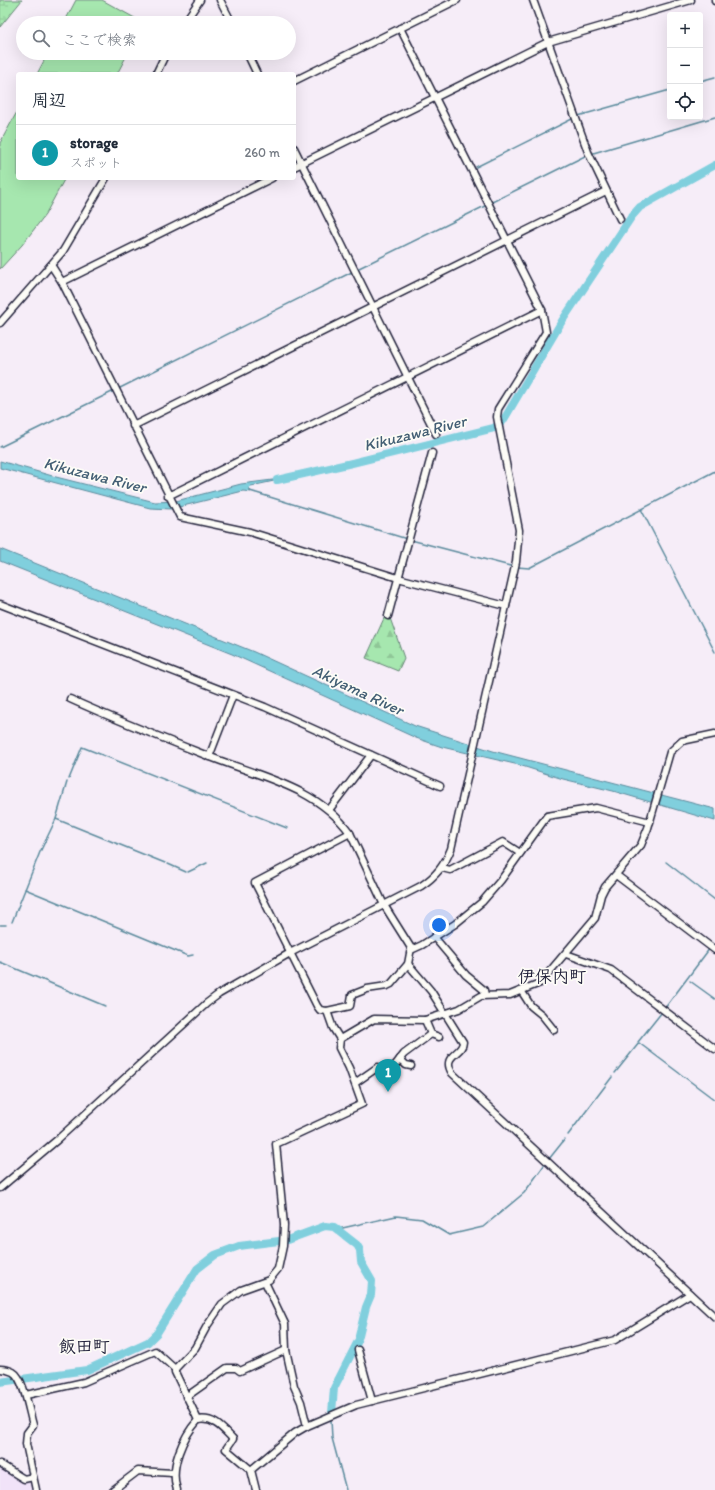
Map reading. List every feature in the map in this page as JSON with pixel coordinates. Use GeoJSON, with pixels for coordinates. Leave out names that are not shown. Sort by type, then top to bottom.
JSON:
{"type":"FeatureCollection","features":[{"type":"Feature","properties":{"kind":"street"},"geometry":{"type":"LineString","coordinates":[[189,16],[200,0]]}},
{"type":"Feature","properties":{"kind":"street"},"geometry":{"type":"LineString","coordinates":[[220,0],[228,16]]}},
{"type":"Feature","properties":{"kind":"street"},"geometry":{"type":"LineString","coordinates":[[296,80],[457,0]]}},
{"type":"Feature","properties":{"kind":"street"},"geometry":{"type":"LineString","coordinates":[[533,0],[588,152],[620,218]]}},
{"type":"Feature","properties":{"kind":"street"},"geometry":{"type":"LineString","coordinates":[[296,166],[548,42],[690,0]]}},
{"type":"Feature","properties":{"kind":"street"},"geometry":{"type":"LineString","coordinates":[[0,1188],[66,1132],[207,1003],[219,994],[290,954],[429,881],[442,868],[451,850],[516,562],[519,530],[497,417],[498,409],[546,332],[542,310],[400,28]]}},
{"type":"Feature","properties":{"kind":"street"},"geometry":{"type":"LineString","coordinates":[[157,72],[163,60]]}},
{"type":"Feature","properties":{"kind":"street"},"geometry":{"type":"LineString","coordinates":[[250,60],[256,72]]}},
{"type":"Feature","properties":{"kind":"street"},"geometry":{"type":"LineString","coordinates":[[296,152],[436,434]]}},
{"type":"Feature","properties":{"kind":"street"},"geometry":{"type":"LineString","coordinates":[[0,323],[51,266],[69,242],[105,180]]}},
{"type":"Feature","properties":{"kind":"street"},"geometry":{"type":"LineString","coordinates":[[62,282],[268,180]]}},
{"type":"Feature","properties":{"kind":"street"},"geometry":{"type":"LineString","coordinates":[[133,426],[606,191]]}},
{"type":"Feature","properties":{"kind":"street"},"geometry":{"type":"LineString","coordinates":[[51,266],[62,282],[177,513],[186,519],[250,532],[398,578],[506,606]]}},
{"type":"Feature","properties":{"kind":"street"},"geometry":{"type":"LineString","coordinates":[[169,498],[408,376],[542,310]]}},
{"type":"Feature","properties":{"kind":"street"},"geometry":{"type":"LineString","coordinates":[[388,616],[432,453]]}},
{"type":"Feature","properties":{"kind":"street"},"geometry":{"type":"LineString","coordinates":[[0,604],[233,695],[308,726],[440,786]]}},
{"type":"Feature","properties":{"kind":"street"},"geometry":{"type":"LineString","coordinates":[[209,757],[233,695]]}},
{"type":"Feature","properties":{"kind":"street"},"geometry":{"type":"LineString","coordinates":[[70,699],[209,757],[275,781],[317,800],[329,810],[350,833],[384,905],[410,950],[408,964],[391,984],[367,989],[352,995],[350,1006],[327,1011],[320,1010],[255,883],[350,833]]}},
{"type":"Feature","properties":{"kind":"street"},"geometry":{"type":"LineString","coordinates":[[340,1039],[374,1019],[425,1020],[445,1015],[462,1008],[476,998],[485,995],[505,996],[522,992],[540,984],[595,918],[603,890],[637,851],[650,821],[663,771],[670,752],[677,744],[686,740],[715,734]]}},
{"type":"Feature","properties":{"kind":"street"},"geometry":{"type":"LineString","coordinates":[[329,810],[371,755]]}},
{"type":"Feature","properties":{"kind":"street"},"geometry":{"type":"LineString","coordinates":[[410,950],[422,945],[463,918],[482,902],[551,814],[596,808],[650,821]]}},
{"type":"Feature","properties":{"kind":"street"},"geometry":{"type":"LineString","coordinates":[[442,868],[450,870],[503,842],[520,854]]}},
{"type":"Feature","properties":{"kind":"street"},"geometry":{"type":"LineString","coordinates":[[616,875],[715,950]]}},
{"type":"Feature","properties":{"kind":"street"},"geometry":{"type":"LineString","coordinates":[[434,937],[466,975],[484,990],[485,995]]}},
{"type":"Feature","properties":{"kind":"street"},"geometry":{"type":"LineString","coordinates":[[566,954],[611,970],[715,1049]]}},
{"type":"Feature","properties":{"kind":"street"},"geometry":{"type":"LineString","coordinates":[[408,964],[431,991],[463,1042],[462,1046],[450,1060],[449,1068],[452,1073],[715,1317]]}},
{"type":"Feature","properties":{"kind":"street"},"geometry":{"type":"LineString","coordinates":[[522,992],[531,1006],[542,1015],[554,1030]]}},
{"type":"Feature","properties":{"kind":"street"},"geometry":{"type":"LineString","coordinates":[[175,1369],[195,1348],[207,1326],[222,1304],[241,1290],[265,1282],[271,1278],[278,1268],[283,1246],[283,1237],[276,1144],[362,1104],[340,1048],[340,1039],[332,1028],[327,1011]]}},
{"type":"Feature","properties":{"kind":"street"},"geometry":{"type":"LineString","coordinates":[[425,1020],[431,1034],[439,1037]]}},
{"type":"Feature","properties":{"kind":"street"},"geometry":{"type":"LineString","coordinates":[[355,1083],[378,1067],[387,1070],[394,1067],[404,1054],[431,1034]]}},
{"type":"Feature","properties":{"kind":"street"},"geometry":{"type":"LineString","coordinates":[[400,1059],[403,1063],[411,1066]]}},
{"type":"Feature","properties":{"kind":"street"},"geometry":{"type":"LineString","coordinates":[[265,1282],[285,1324],[286,1350],[294,1386],[302,1402],[307,1426]]}},
{"type":"Feature","properties":{"kind":"street"},"geometry":{"type":"LineString","coordinates":[[251,1470],[295,1433],[307,1426],[356,1405],[615,1340],[690,1294]]}},
{"type":"Feature","properties":{"kind":"street"},"geometry":{"type":"LineString","coordinates":[[186,1397],[227,1368],[236,1368],[240,1371],[286,1350]]}},
{"type":"Feature","properties":{"kind":"street"},"geometry":{"type":"LineString","coordinates":[[358,1350],[372,1401]]}},
{"type":"Feature","properties":{"kind":"street"},"geometry":{"type":"LineString","coordinates":[[26,1395],[84,1382],[155,1351],[175,1369],[186,1397],[198,1420]]}},
{"type":"Feature","properties":{"kind":"street"},"geometry":{"type":"LineString","coordinates":[[0,1369],[8,1370],[16,1374],[26,1395],[33,1425],[28,1433],[26,1444],[36,1490]]}},
{"type":"Feature","properties":{"kind":"street"},"geometry":{"type":"LineString","coordinates":[[198,1420],[214,1422],[233,1439],[226,1449],[251,1470],[256,1490]]}},
{"type":"Feature","properties":{"kind":"street"},"geometry":{"type":"LineString","coordinates":[[177,1490],[173,1473],[188,1432],[198,1420]]}},
{"type":"Feature","properties":{"kind":"street"},"geometry":{"type":"LineString","coordinates":[[0,1464],[24,1479],[34,1477]]}},
{"type":"Feature","properties":{"kind":"street"},"geometry":{"type":"LineString","coordinates":[[113,1490],[138,1471],[173,1473]]}},
{"type":"Feature","properties":{"kind":"shaded area"},"geometry":{"type":"Polygon","coordinates":[[[0,1466],[32,1480],[34,1490],[0,1490],[0,1466]]]}},
{"type":"Feature","properties":{"kind":"green space"},"geometry":{"type":"Polygon","coordinates":[[[0,0],[22,0],[0,27],[0,0]]]}},
{"type":"Feature","properties":{"kind":"green space"},"geometry":{"type":"Polygon","coordinates":[[[76,0],[102,0],[131,16],[68,16],[76,0]]]}},
{"type":"Feature","properties":{"kind":"green space"},"geometry":{"type":"Polygon","coordinates":[[[44,60],[124,60],[118,72],[38,72],[44,60]]]}},
{"type":"Feature","properties":{"kind":"green space"},"geometry":{"type":"Polygon","coordinates":[[[16,114],[16,180],[64,180],[45,215],[22,245],[0,269],[0,143],[16,114]]]}},
{"type":"Feature","properties":{"kind":"green space"},"geometry":{"type":"Polygon","coordinates":[[[385,616],[390,618],[404,658],[398,671],[366,658],[385,616]]]}},
{"type":"Feature","properties":{"kind":"water"},"geometry":{"type":"Polygon","coordinates":[[[0,461],[155,502],[176,501],[241,484],[288,478],[251,486],[249,488],[251,492],[243,491],[171,509],[150,508],[0,468],[0,461]]]}},
{"type":"Feature","properties":{"kind":"water"},"geometry":{"type":"Polygon","coordinates":[[[0,549],[254,652],[415,726],[493,751],[715,809],[715,821],[613,791],[563,779],[519,765],[442,747],[416,738],[232,654],[0,561],[0,549]]]}},
{"type":"Feature","properties":{"kind":"waterway"},"geometry":{"type":"LineString","coordinates":[[703,80],[715,77]]}},
{"type":"Feature","properties":{"kind":"waterway"},"geometry":{"type":"LineString","coordinates":[[578,116],[667,91]]}},
{"type":"Feature","properties":{"kind":"waterway"},"geometry":{"type":"LineString","coordinates":[[590,154],[715,117]]}},
{"type":"Feature","properties":{"kind":"waterway"},"geometry":{"type":"LineString","coordinates":[[476,167],[574,118]]}},
{"type":"Feature","properties":{"kind":"waterway"},"geometry":{"type":"LineString","coordinates":[[490,203],[587,155]]}},
{"type":"Feature","properties":{"kind":"waterway","name":"Kikuzawa River"},"geometry":{"type":"LineString","coordinates":[[277,480],[494,428],[503,421],[562,321],[632,216],[640,207],[715,165]]}},
{"type":"Feature","properties":{"kind":"waterway"},"geometry":{"type":"LineString","coordinates":[[357,269],[487,205]]}},
{"type":"Feature","properties":{"kind":"waterway"},"geometry":{"type":"LineString","coordinates":[[118,389],[354,271]]}},
{"type":"Feature","properties":{"kind":"waterway"},"geometry":{"type":"LineString","coordinates":[[0,447],[114,391]]}},
{"type":"Feature","properties":{"kind":"waterway"},"geometry":{"type":"LineString","coordinates":[[517,567],[529,568],[715,471]]}},
{"type":"Feature","properties":{"kind":"waterway"},"geometry":{"type":"LineString","coordinates":[[250,491],[407,539]]}},
{"type":"Feature","properties":{"kind":"waterway"},"geometry":{"type":"LineString","coordinates":[[641,509],[715,652]]}},
{"type":"Feature","properties":{"kind":"waterway"},"geometry":{"type":"LineString","coordinates":[[411,540],[514,567]]}},
{"type":"Feature","properties":{"kind":"waterway"},"geometry":{"type":"LineString","coordinates":[[69,779],[82,747],[287,828]]}},
{"type":"Feature","properties":{"kind":"waterway"},"geometry":{"type":"LineString","coordinates":[[12,922],[40,852],[56,819],[67,782]]}},
{"type":"Feature","properties":{"kind":"waterway"},"geometry":{"type":"LineString","coordinates":[[56,819],[165,863]]}},
{"type":"Feature","properties":{"kind":"waterway"},"geometry":{"type":"LineString","coordinates":[[666,862],[715,900]]}},
{"type":"Feature","properties":{"kind":"waterway"},"geometry":{"type":"LineString","coordinates":[[188,872],[207,863]]}},
{"type":"Feature","properties":{"kind":"waterway"},"geometry":{"type":"LineString","coordinates":[[168,864],[186,872]]}},
{"type":"Feature","properties":{"kind":"waterway"},"geometry":{"type":"LineString","coordinates":[[25,889],[188,956],[193,955]]}},
{"type":"Feature","properties":{"kind":"waterway"},"geometry":{"type":"LineString","coordinates":[[0,925],[6,925]]}},
{"type":"Feature","properties":{"kind":"waterway"},"geometry":{"type":"LineString","coordinates":[[665,1008],[710,948]]}},
{"type":"Feature","properties":{"kind":"waterway"},"geometry":{"type":"LineString","coordinates":[[0,962],[105,1006]]}},
{"type":"Feature","properties":{"kind":"waterway"},"geometry":{"type":"LineString","coordinates":[[690,981],[715,999]]}},
{"type":"Feature","properties":{"kind":"waterway"},"geometry":{"type":"LineString","coordinates":[[638,1042],[662,1012]]}},
{"type":"Feature","properties":{"kind":"waterway"},"geometry":{"type":"LineString","coordinates":[[615,1073],[639,1043],[715,1100]]}},
{"type":"Feature","properties":{"kind":"waterway"},"geometry":{"type":"LineString","coordinates":[[568,1135],[612,1077]]}},
{"type":"Feature","properties":{"kind":"waterway"},"geometry":{"type":"LineString","coordinates":[[549,1159],[565,1139]]}},
{"type":"Feature","properties":{"kind":"waterway"},"geometry":{"type":"LineString","coordinates":[[338,1229],[396,1216],[422,1219],[449,1235],[483,1227],[524,1193],[545,1164]]}},
{"type":"Feature","properties":{"kind":"waterway"},"geometry":{"type":"LineString","coordinates":[[0,1382],[87,1370],[148,1342],[157,1333],[197,1269],[215,1255],[239,1246],[287,1240],[325,1226],[334,1227],[357,1245],[360,1250],[361,1262],[372,1281],[371,1295],[366,1307],[359,1336]]}},
{"type":"Feature","properties":{"kind":"waterway"},"geometry":{"type":"LineString","coordinates":[[332,1413],[334,1388],[358,1341]]}},
{"type":"Feature","properties":{"kind":"waterway"},"geometry":{"type":"LineString","coordinates":[[331,1420],[332,1438],[346,1490]]}},
{"type":"Feature","properties":{"kind":"place","name":"storage"},"geometry":{"type":"Point","coordinates":[388,1092]}},
{"type":"Feature","properties":{"kind":"district","name":"伊保内町"},"geometry":{"type":"Point","coordinates":[552,976]}},
{"type":"Feature","properties":{"kind":"district","name":"飯田町"},"geometry":{"type":"Point","coordinates":[84,1346]}},
{"type":"Feature","properties":{"kind":"water label","name":"Akiyama River"},"geometry":{"type":"Point","coordinates":[358,690]}}]}
